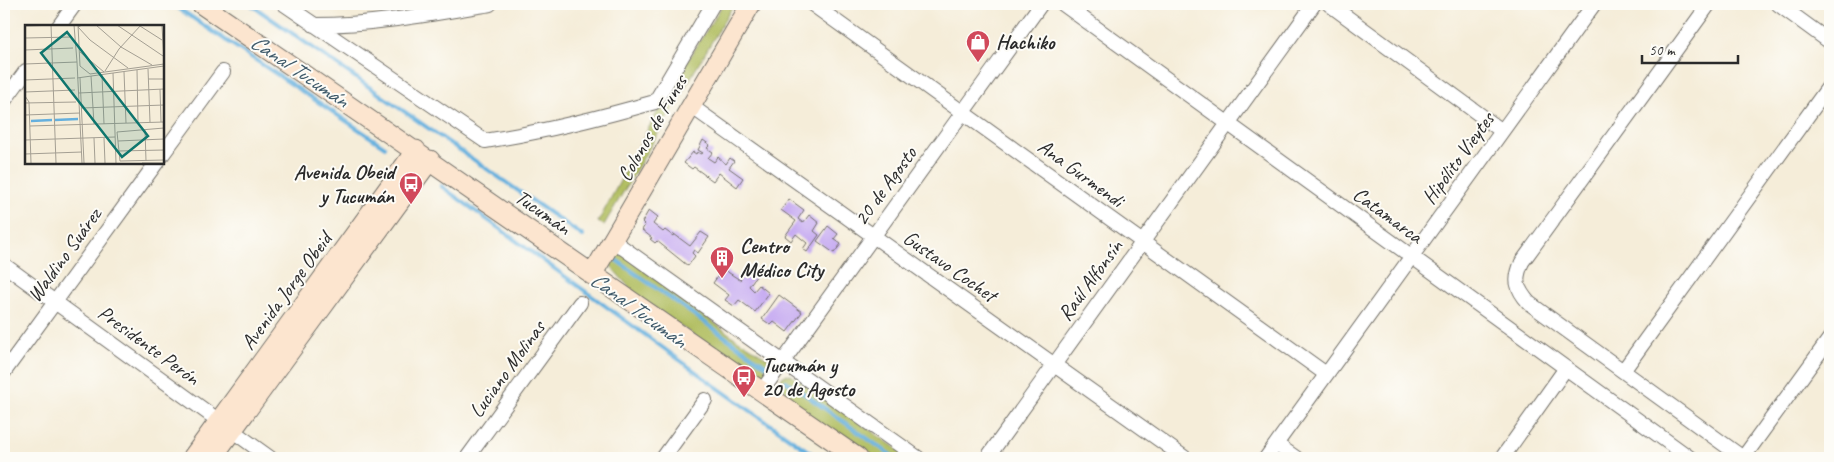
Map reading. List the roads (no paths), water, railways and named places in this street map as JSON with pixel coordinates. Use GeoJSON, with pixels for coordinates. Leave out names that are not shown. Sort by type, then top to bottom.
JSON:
{"type":"FeatureCollection","features":[{"type":"Feature","properties":{"kind":"main road","name":"Tucumán"},"geometry":{"type":"LineString","coordinates":[[202,4],[423,155],[592,275],[858,458]]}},
{"type":"Feature","properties":{"kind":"main road","name":"Colonos de Funes"},"geometry":{"type":"LineString","coordinates":[[592,275],[751,4]]}},
{"type":"Feature","properties":{"kind":"main road","name":"Avenida Jorge Obeid"},"geometry":{"type":"LineString","coordinates":[[192,458],[226,426],[423,155]]}},
{"type":"Feature","properties":{"kind":"main road","name":"Avenida Jorge Obeid"},"geometry":{"type":"LineString","coordinates":[[212,458],[226,426]]}},
{"type":"Feature","properties":{"kind":"street"},"geometry":{"type":"LineString","coordinates":[[60,25],[75,4]]}},
{"type":"Feature","properties":{"kind":"street"},"geometry":{"type":"LineString","coordinates":[[284,4],[485,141],[596,119],[655,102],[712,4]]}},
{"type":"Feature","properties":{"kind":"street"},"geometry":{"type":"LineString","coordinates":[[314,24],[388,19],[490,4]]}},
{"type":"Feature","properties":{"kind":"street","name":"Ana Gurmendi"},"geometry":{"type":"LineString","coordinates":[[812,4],[1326,374]]}},
{"type":"Feature","properties":{"kind":"street","name":"20 de Agosto"},"geometry":{"type":"LineString","coordinates":[[762,392],[1041,4]]}},
{"type":"Feature","properties":{"kind":"street","name":"Catamarca"},"geometry":{"type":"LineString","coordinates":[[1063,4],[1690,458]]}},
{"type":"Feature","properties":{"kind":"street","name":"Raúl Alfonsín"},"geometry":{"type":"LineString","coordinates":[[987,458],[1314,4]]}},
{"type":"Feature","properties":{"kind":"street"},"geometry":{"type":"LineString","coordinates":[[1329,4],[1502,131]]}},
{"type":"Feature","properties":{"kind":"street","name":"Hipólito Vieytes"},"geometry":{"type":"LineString","coordinates":[[1266,458],[1594,4]]}},
{"type":"Feature","properties":{"kind":"street"},"geometry":{"type":"LineString","coordinates":[[1709,4],[1522,262],[1517,273],[1517,282],[1521,294],[1529,303],[1743,458],[1830,338]]}},
{"type":"Feature","properties":{"kind":"street"},"geometry":{"type":"LineString","coordinates":[[1778,4],[1830,42]]}},
{"type":"Feature","properties":{"kind":"street"},"geometry":{"type":"LineString","coordinates":[[4,101],[25,72]]}},
{"type":"Feature","properties":{"kind":"street"},"geometry":{"type":"LineString","coordinates":[[164,152],[223,72]]}},
{"type":"Feature","properties":{"kind":"street"},"geometry":{"type":"LineString","coordinates":[[1623,371],[1830,85]]}},
{"type":"Feature","properties":{"kind":"street","name":"Gustavo Cochet"},"geometry":{"type":"LineString","coordinates":[[691,106],[1185,458]]}},
{"type":"Feature","properties":{"kind":"street","name":"Waldino Suárez"},"geometry":{"type":"LineString","coordinates":[[4,372],[156,164]]}},
{"type":"Feature","properties":{"kind":"street"},"geometry":{"type":"LineString","coordinates":[[612,240],[918,458]]}},
{"type":"Feature","properties":{"kind":"street","name":"Presidente Perón"},"geometry":{"type":"LineString","coordinates":[[4,265],[270,458]]}},
{"type":"Feature","properties":{"kind":"street","name":"Luciano Molinas"},"geometry":{"type":"LineString","coordinates":[[467,458],[580,303]]}},
{"type":"Feature","properties":{"kind":"street"},"geometry":{"type":"LineString","coordinates":[[1502,458],[1566,368]]}},
{"type":"Feature","properties":{"kind":"street"},"geometry":{"type":"LineString","coordinates":[[662,458],[705,400]]}},
{"type":"Feature","properties":{"kind":"street"},"geometry":{"type":"LineString","coordinates":[[1276,444],[1296,458]]}},
{"type":"Feature","properties":{"kind":"waterway","name":"Canal Tucumán"},"geometry":{"type":"LineString","coordinates":[[172,4],[385,147]]}},
{"type":"Feature","properties":{"kind":"waterway","name":"Canal Tucumán"},"geometry":{"type":"LineString","coordinates":[[250,4],[583,236]]}},
{"type":"Feature","properties":{"kind":"waterway","name":"Canal Tucumán"},"geometry":{"type":"LineString","coordinates":[[441,186],[718,388],[818,458]]}},
{"type":"Feature","properties":{"kind":"waterway","name":"Canal Tucumán"},"geometry":{"type":"LineString","coordinates":[[616,260],[768,367]]}},
{"type":"Feature","properties":{"kind":"waterway","name":"Canal Tucumán"},"geometry":{"type":"LineString","coordinates":[[786,381],[895,458]]}},
{"type":"Feature","properties":{"kind":"place","name":"Hachiko"},"geometry":{"type":"Point","coordinates":[978,63]}},
{"type":"Feature","properties":{"kind":"place","name":"Avenida Obeid y Tucumán"},"geometry":{"type":"Point","coordinates":[411,205]}},
{"type":"Feature","properties":{"kind":"place","name":"Centro Médico City"},"geometry":{"type":"Point","coordinates":[722,279]}},
{"type":"Feature","properties":{"kind":"place","name":"Tucumán y 20 de Agosto"},"geometry":{"type":"Point","coordinates":[744,398]}}]}
